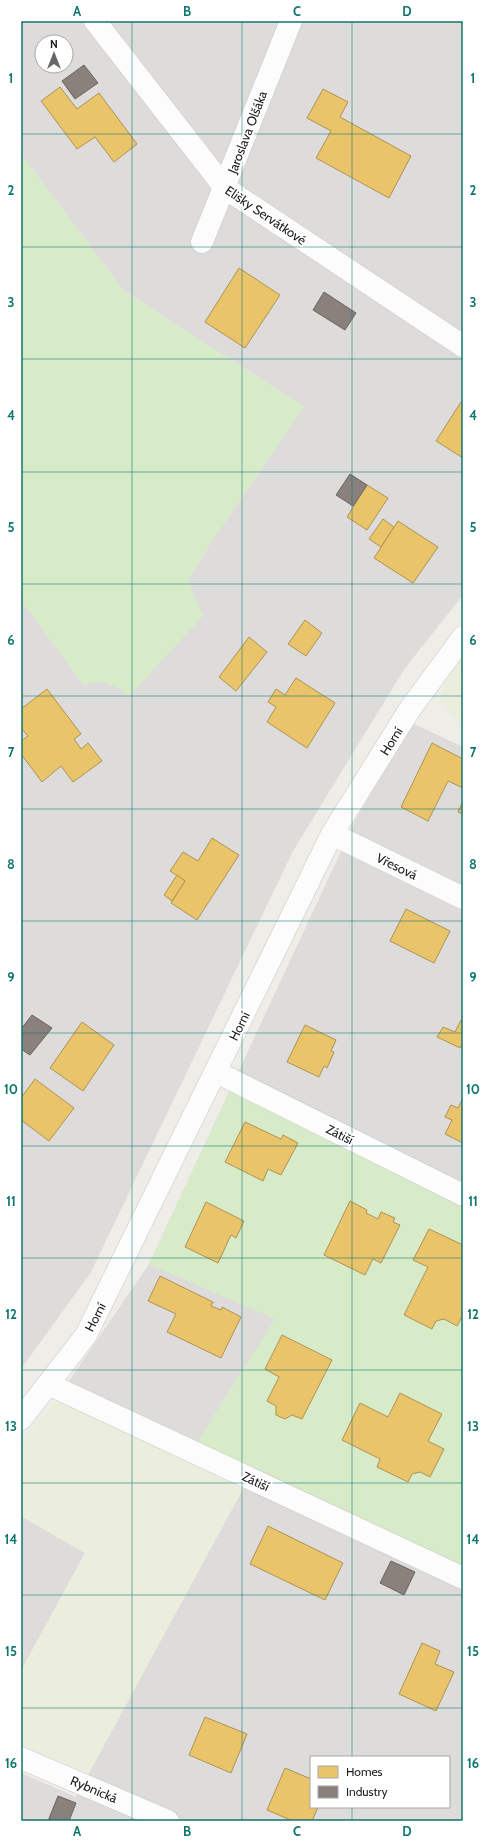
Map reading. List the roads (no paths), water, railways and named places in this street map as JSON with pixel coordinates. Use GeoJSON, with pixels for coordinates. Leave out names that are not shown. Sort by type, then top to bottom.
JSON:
{"type":"FeatureCollection","features":[{"type":"Feature","properties":{"kind":"street","name":"Elišky Servátkové"},"geometry":{"type":"LineString","coordinates":[[95,21],[225,188],[463,346]]}},
{"type":"Feature","properties":{"kind":"street","name":"Jaroslava Olšáka"},"geometry":{"type":"LineString","coordinates":[[202,242],[291,21]]}},
{"type":"Feature","properties":{"kind":"street","name":"Horní"},"geometry":{"type":"LineString","coordinates":[[21,1419],[86,1335],[332,834],[410,709],[463,637]]}},
{"type":"Feature","properties":{"kind":"street","name":"Vřesová"},"geometry":{"type":"LineString","coordinates":[[332,834],[463,898]]}},
{"type":"Feature","properties":{"kind":"street","name":"Zátiší"},"geometry":{"type":"LineString","coordinates":[[216,1072],[463,1195]]}},
{"type":"Feature","properties":{"kind":"street","name":"Zátiší"},"geometry":{"type":"LineString","coordinates":[[48,1384],[463,1578]]}},
{"type":"Feature","properties":{"kind":"street","name":"Rybnická"},"geometry":{"type":"LineString","coordinates":[[21,1758],[168,1821]]}}]}
